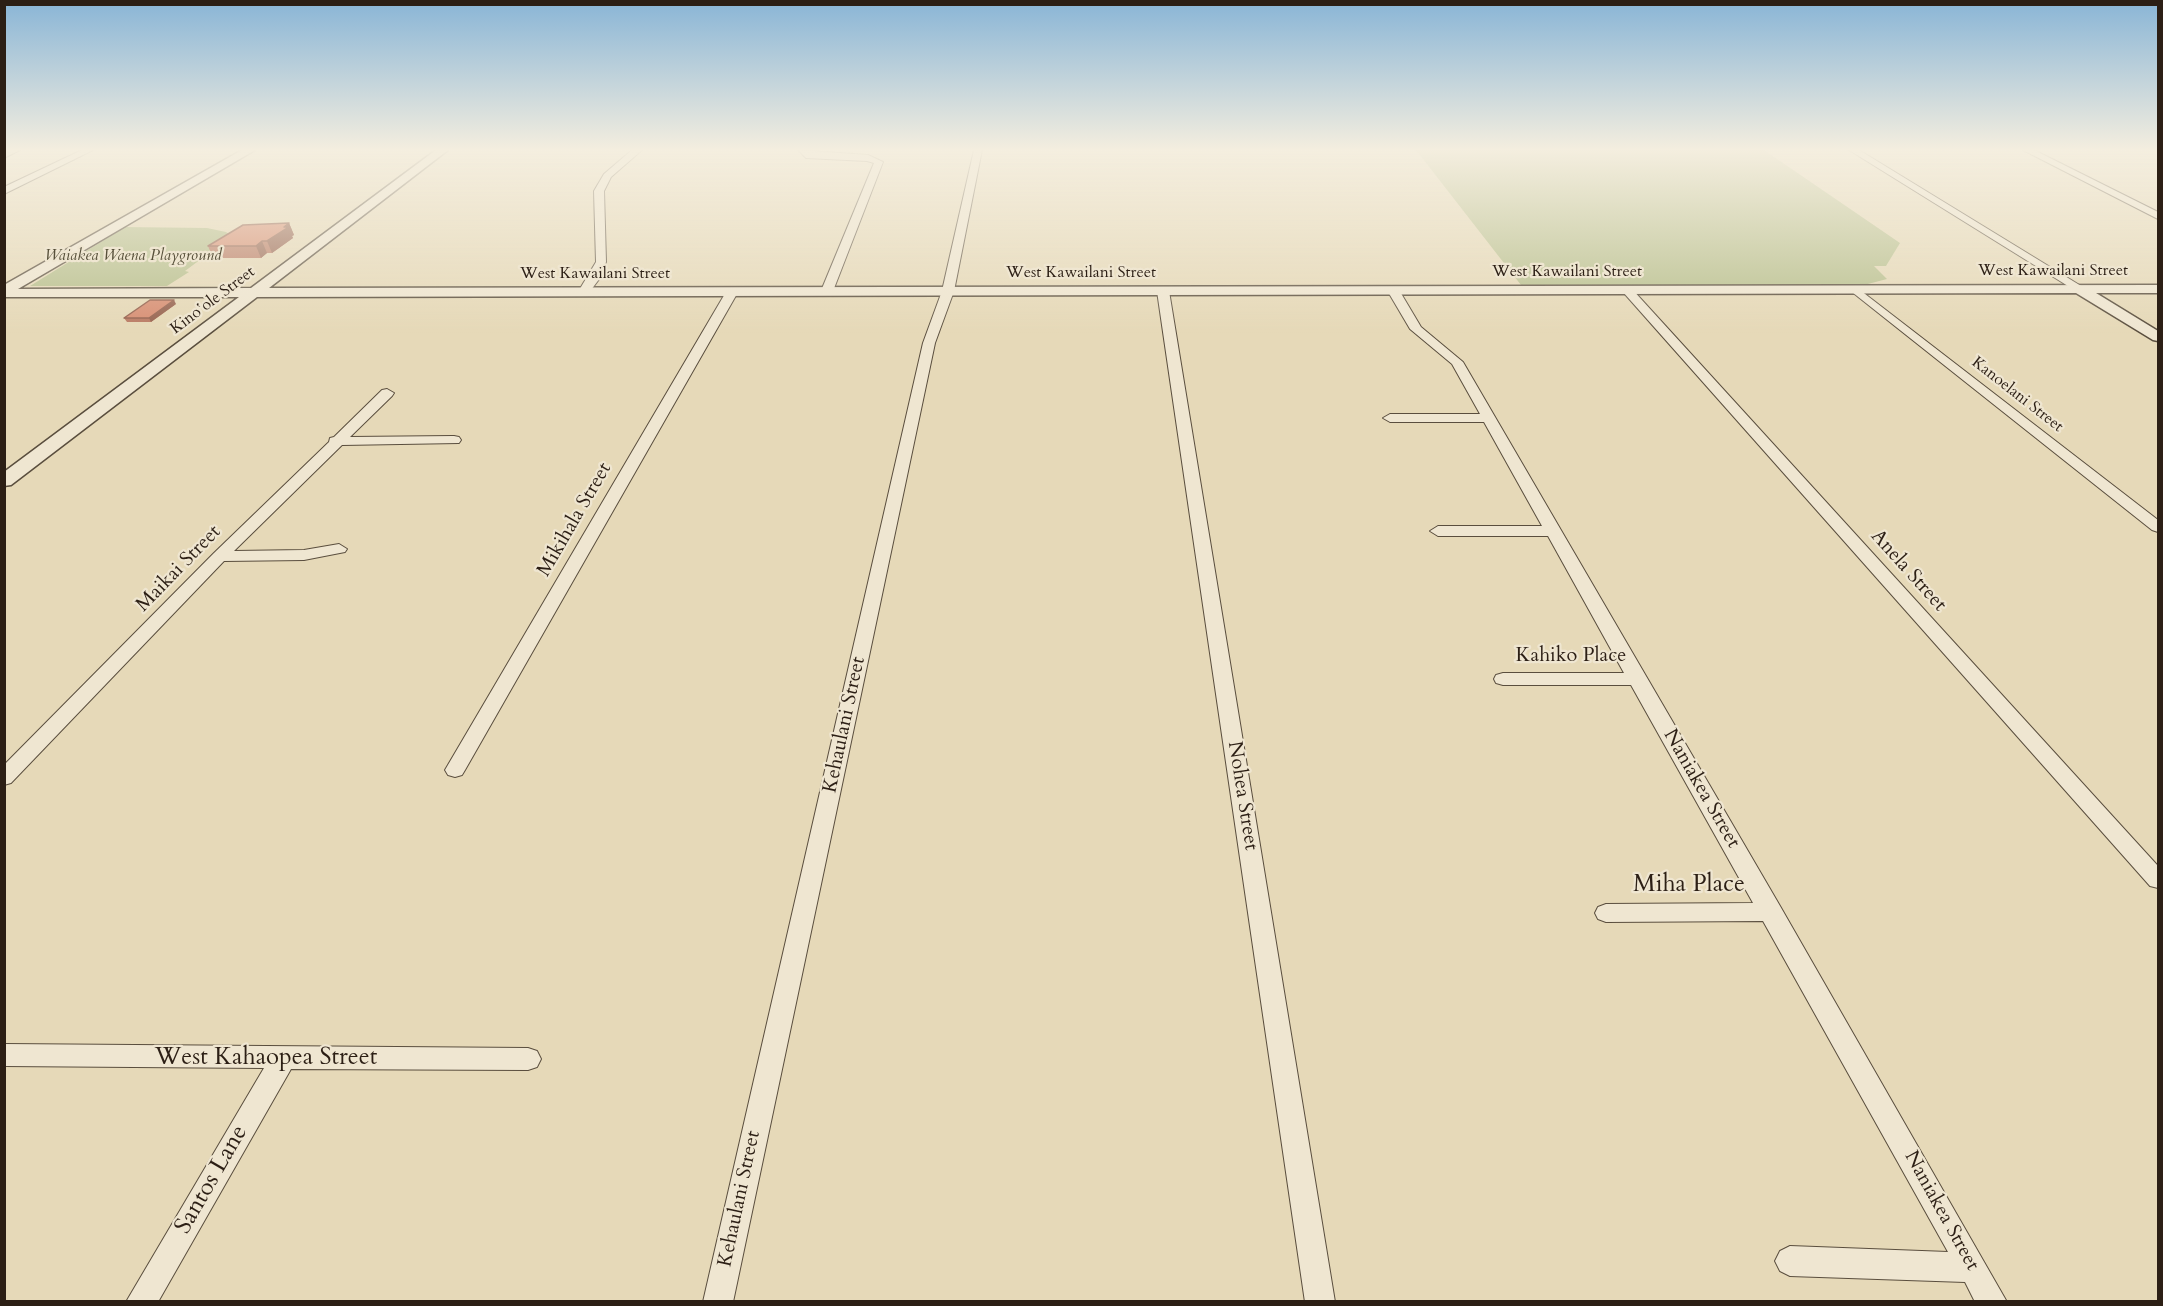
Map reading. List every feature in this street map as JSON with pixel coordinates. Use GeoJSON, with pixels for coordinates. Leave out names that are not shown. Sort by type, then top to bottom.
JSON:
{"type":"FeatureCollection","features":[{"type":"Feature","properties":{"kind":"street"},"geometry":{"type":"LineString","coordinates":[[4,292],[144,211]]}},
{"type":"Feature","properties":{"kind":"street","name":"Kinoʻole Street"},"geometry":{"type":"LineString","coordinates":[[4,481],[362,211]]}},
{"type":"Feature","properties":{"kind":"street"},"geometry":{"type":"LineString","coordinates":[[584,292],[594,279],[601,262],[600,211]]}},
{"type":"Feature","properties":{"kind":"street"},"geometry":{"type":"LineString","coordinates":[[827,291],[859,211]]}},
{"type":"Feature","properties":{"kind":"street","name":"Kehaulani Street"},"geometry":{"type":"LineString","coordinates":[[718,1302],[929,343],[948,291],[965,211]]}},
{"type":"Feature","properties":{"kind":"street"},"geometry":{"type":"LineString","coordinates":[[1953,211],[2158,337]]}},
{"type":"Feature","properties":{"kind":"street","name":"West Kawailani Street"},"geometry":{"type":"LineString","coordinates":[[4,292],[2158,289]]}},
{"type":"Feature","properties":{"kind":"street","name":"Naniakea Street"},"geometry":{"type":"LineString","coordinates":[[1393,290],[1416,329],[1457,362],[1491,418],[1992,1302]]}},
{"type":"Feature","properties":{"kind":"street","name":"Anela Street"},"geometry":{"type":"LineString","coordinates":[[1627,290],[2158,880]]}},
{"type":"Feature","properties":{"kind":"street","name":"Kanoelani Street"},"geometry":{"type":"LineString","coordinates":[[1856,290],[2158,527]]}},
{"type":"Feature","properties":{"kind":"street","name":"Nohea Street"},"geometry":{"type":"LineString","coordinates":[[1163,291],[1320,1302]]}},
{"type":"Feature","properties":{"kind":"street","name":"Mikihala Street"},"geometry":{"type":"LineString","coordinates":[[455,770],[732,292]]}},
{"type":"Feature","properties":{"kind":"street","name":"Maikai Street"},"geometry":{"type":"LineString","coordinates":[[4,778],[220,556],[335,441],[387,393]]}},
{"type":"Feature","properties":{"kind":"street"},"geometry":{"type":"LineString","coordinates":[[1390,418],[1491,418]]}},
{"type":"Feature","properties":{"kind":"street"},"geometry":{"type":"LineString","coordinates":[[335,441],[454,440]]}},
{"type":"Feature","properties":{"kind":"street"},"geometry":{"type":"LineString","coordinates":[[1438,531],[1555,531]]}},
{"type":"Feature","properties":{"kind":"street"},"geometry":{"type":"LineString","coordinates":[[220,556],[304,555],[339,549]]}},
{"type":"Feature","properties":{"kind":"street","name":"Kahiko Place"},"geometry":{"type":"LineString","coordinates":[[1503,679],[1639,679]]}},
{"type":"Feature","properties":{"kind":"street","name":"Miha Place"},"geometry":{"type":"LineString","coordinates":[[1606,912],[1772,912]]}},
{"type":"Feature","properties":{"kind":"street","name":"West Kahaopea Street"},"geometry":{"type":"LineString","coordinates":[[4,1055],[283,1059],[528,1059]]}},
{"type":"Feature","properties":{"kind":"street","name":"Santos Lane"},"geometry":{"type":"LineString","coordinates":[[141,1302],[283,1059]]}},
{"type":"Feature","properties":{"kind":"street"},"geometry":{"type":"LineString","coordinates":[[1790,1261],[1973,1268]]}},
{"type":"Feature","properties":{"kind":"green space"},"geometry":{"type":"Polygon","coordinates":[[[1463,211],[1853,211],[1900,243],[1886,266],[1874,266],[1887,279],[1864,285],[1521,285],[1463,211]]]}},
{"type":"Feature","properties":{"kind":"green space","name":"Waiakea Waena Playground"},"geometry":{"type":"Polygon","coordinates":[[[125,227],[207,228],[226,232],[232,236],[185,271],[189,272],[167,286],[30,286],[125,227]]]}},
{"type":"Feature","properties":{"kind":"building"},"geometry":{"type":"Polygon","coordinates":[[[289,223],[284,227],[289,227],[256,246],[208,246],[243,225],[289,223]]]}},
{"type":"Feature","properties":{"kind":"building"},"geometry":{"type":"Polygon","coordinates":[[[150,300],[174,300],[149,318],[124,318],[150,300]]]}}]}
